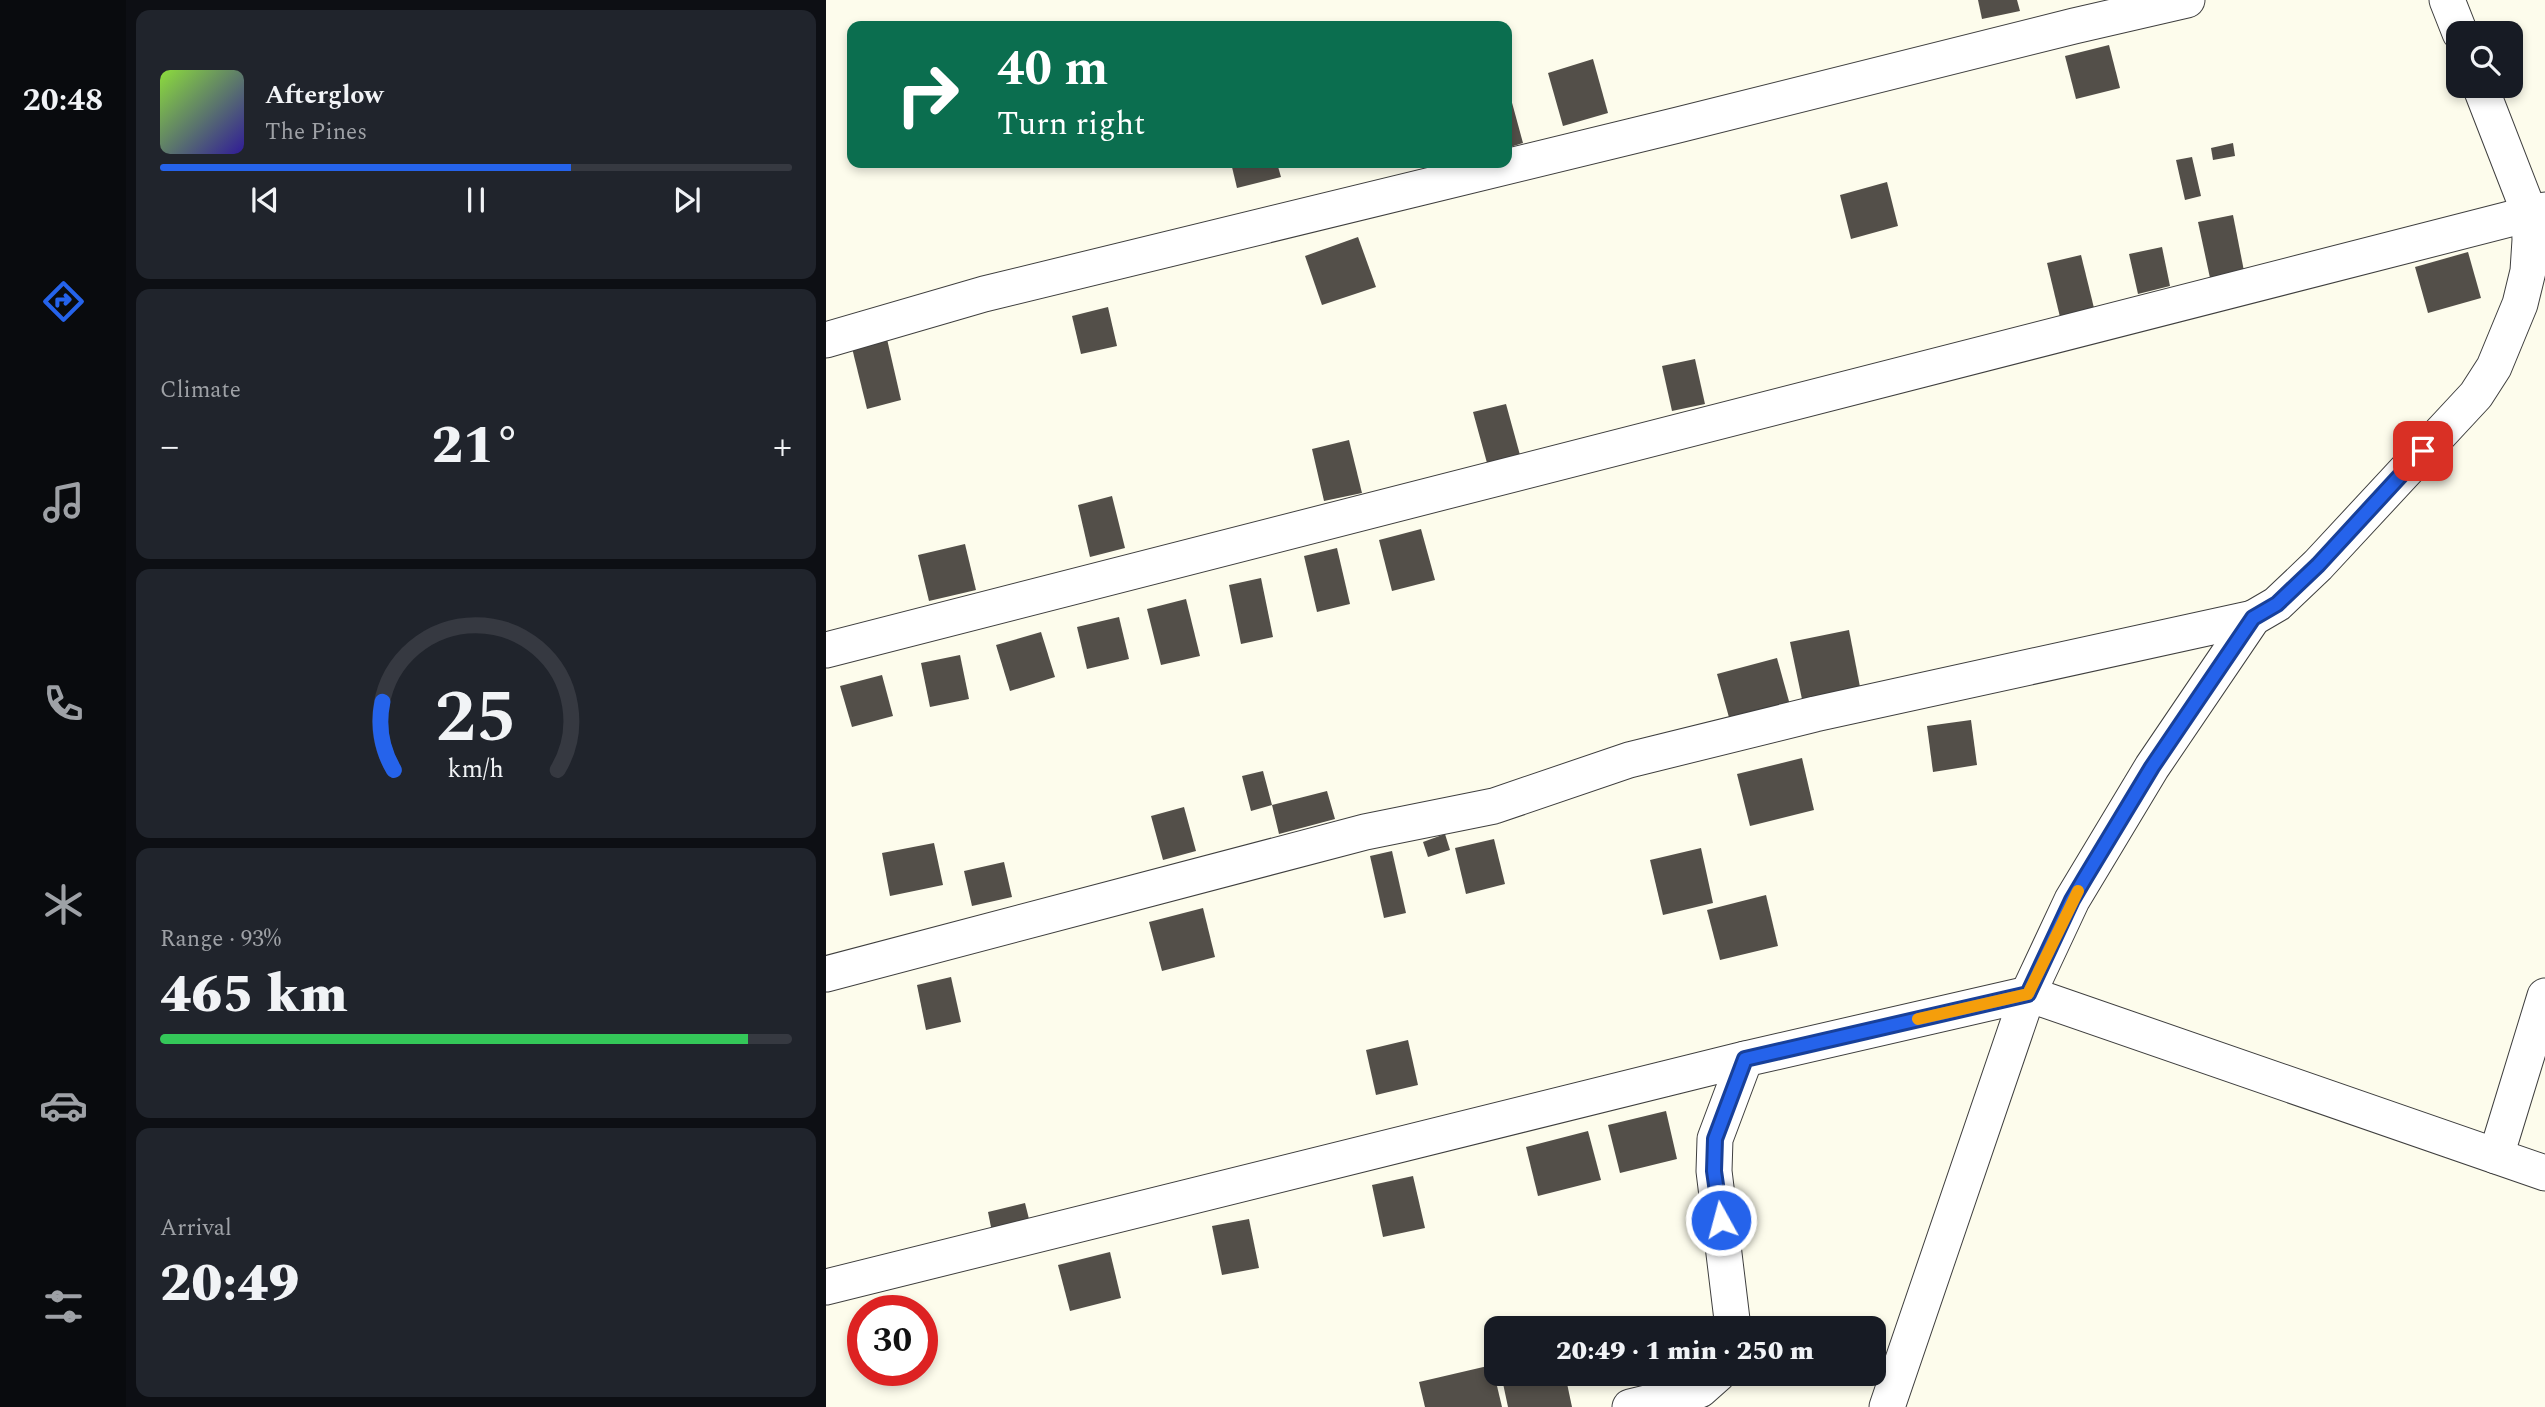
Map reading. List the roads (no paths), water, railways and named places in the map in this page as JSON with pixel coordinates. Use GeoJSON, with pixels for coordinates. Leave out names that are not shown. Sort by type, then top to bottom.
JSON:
{"type":"FeatureCollection","features":[{"type":"Feature","properties":{"kind":"street"},"geometry":{"type":"LineString","coordinates":[[1512,165],[2187,0]]}},
{"type":"Feature","properties":{"kind":"street"},"geometry":{"type":"LineString","coordinates":[[2447,0],[2455,21]]}},
{"type":"Feature","properties":{"kind":"street"},"geometry":{"type":"LineString","coordinates":[[826,974],[1364,831],[1494,806],[1629,760],[1815,714],[2253,618],[2277,604],[2318,565],[2476,394],[2494,367],[2520,304],[2537,211],[2485,98]]}},
{"type":"Feature","properties":{"kind":"street"},"geometry":{"type":"LineString","coordinates":[[826,340],[1037,281],[1501,168]]}},
{"type":"Feature","properties":{"kind":"street"},"geometry":{"type":"LineString","coordinates":[[826,650],[2537,211]]}},
{"type":"Feature","properties":{"kind":"street"},"geometry":{"type":"LineString","coordinates":[[1887,1407],[2028,994],[2085,878],[2152,767],[2253,618]]}},
{"type":"Feature","properties":{"kind":"street"},"geometry":{"type":"LineString","coordinates":[[826,1287],[1745,1059],[2028,994],[2545,1173]]}},
{"type":"Feature","properties":{"kind":"street"},"geometry":{"type":"LineString","coordinates":[[2496,1156],[2545,996]]}},
{"type":"Feature","properties":{"kind":"street"},"geometry":{"type":"LineString","coordinates":[[1732,1316],[1714,1171],[1715,1139],[1745,1059]]}},
{"type":"Feature","properties":{"kind":"street"},"geometry":{"type":"LineString","coordinates":[[1630,1407],[1700,1390],[1704,1386]]}}]}
